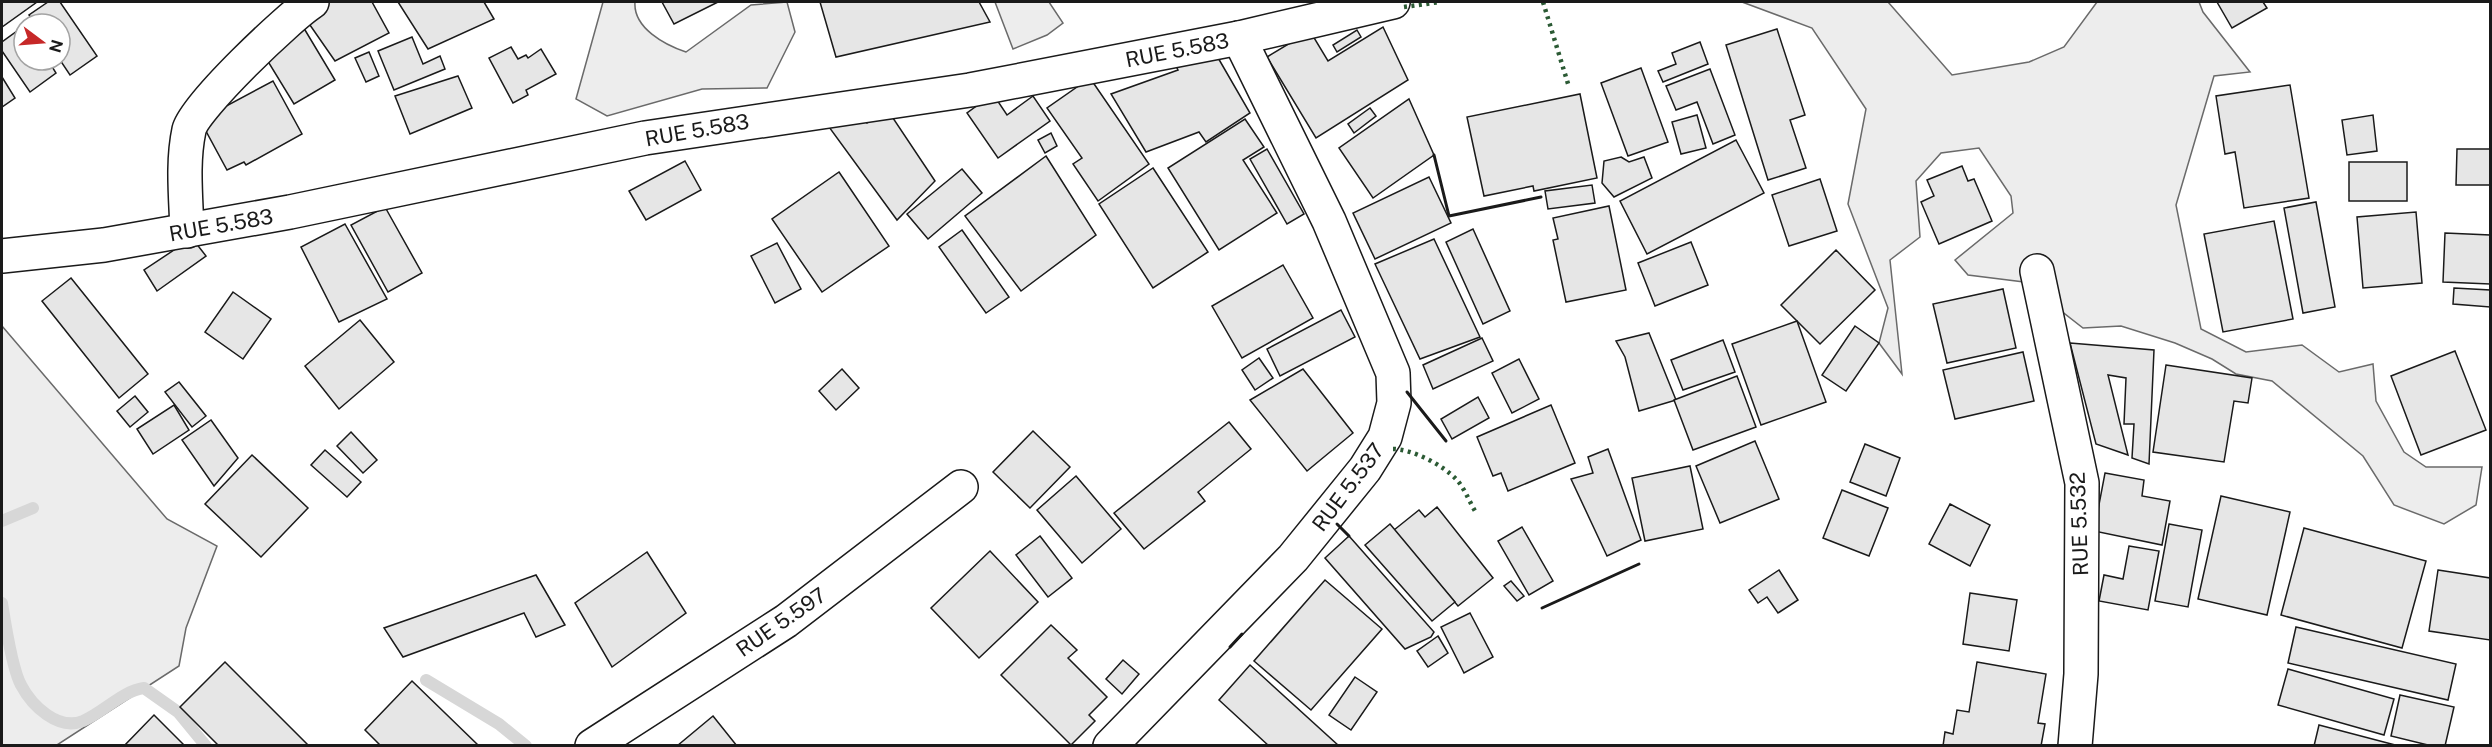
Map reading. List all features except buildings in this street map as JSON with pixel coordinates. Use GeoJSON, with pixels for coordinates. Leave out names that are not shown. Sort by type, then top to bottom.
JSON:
{"type":"FeatureCollection","features":[{"type":"Feature","properties":{"kind":"street"},"geometry":{"type":"LineString","coordinates":[[187,231],[186,158],[190,128],[212,98],[283,25],[312,2]]}},
{"type":"Feature","properties":{"kind":"street","name":"RUE 5.583"},"geometry":{"type":"LineString","coordinates":[[2,256],[104,246],[187,231],[485,173],[645,138],[970,90],[1239,38],[1393,2]]}},
{"type":"Feature","properties":{"kind":"street","name":"RUE 5.537"},"geometry":{"type":"LineString","coordinates":[[1110,746],[1293,558],[1365,469],[1385,437],[1394,403],[1393,374],[1329,221],[1239,38]]}},
{"type":"Feature","properties":{"kind":"street","name":"RUE 5.532"},"geometry":{"type":"LineString","coordinates":[[2037,271],[2082,483],[2081,674],[2075,746]]}},
{"type":"Feature","properties":{"kind":"street","name":"RUE 5.597"},"geometry":{"type":"LineString","coordinates":[[592,746],[786,621],[961,487]]}},
{"type":"Feature","properties":{"kind":"shaded area"},"geometry":{"type":"Polygon","coordinates":[[[603,2],[635,2],[639,20],[652,34],[686,52],[751,5],[787,2],[795,32],[767,88],[702,89],[607,116],[576,99],[603,2]]]}},
{"type":"Feature","properties":{"kind":"shaded area"},"geometry":{"type":"Polygon","coordinates":[[[995,2],[1049,2],[1063,23],[1047,35],[1013,49],[995,2]]]}},
{"type":"Feature","properties":{"kind":"shaded area"},"geometry":{"type":"Polygon","coordinates":[[[1742,2],[1888,2],[1952,75],[2029,62],[2064,47],[2097,2],[2199,2],[2203,12],[2250,72],[2214,76],[2176,205],[2201,329],[2246,352],[2302,345],[2339,372],[2373,364],[2376,401],[2404,452],[2426,467],[2482,467],[2476,505],[2444,524],[2394,505],[2363,456],[2272,381],[2236,374],[2212,359],[2175,343],[2121,326],[2083,328],[2024,282],[1968,275],[1955,260],[2013,213],[2011,196],[1979,148],[1941,153],[1916,181],[1920,237],[1890,260],[1902,374],[1879,343],[1888,308],[1848,204],[1866,109],[1812,28],[1742,2]]]}},
{"type":"Feature","properties":{"kind":"shaded area"},"geometry":{"type":"Polygon","coordinates":[[[2,326],[167,519],[217,546],[186,628],[179,666],[57,745],[2,745],[2,326]]]}},
{"type":"Feature","properties":{"kind":"waterway"},"geometry":{"type":"LineString","coordinates":[[2,521],[33,508]]}},
{"type":"Feature","properties":{"kind":"waterway"},"geometry":{"type":"LineString","coordinates":[[2,603],[9,645],[18,678],[32,701],[47,715],[64,723],[83,721],[128,693],[144,688],[178,712],[206,746]]}},
{"type":"Feature","properties":{"kind":"waterway"},"geometry":{"type":"LineString","coordinates":[[426,680],[499,724],[526,746]]}},
{"type":"Feature","properties":{"kind":"hedge"},"geometry":{"type":"LineString","coordinates":[[1404,7],[1440,2]]}},
{"type":"Feature","properties":{"kind":"hedge"},"geometry":{"type":"LineString","coordinates":[[1543,2],[1569,87]]}},
{"type":"Feature","properties":{"kind":"hedge"},"geometry":{"type":"LineString","coordinates":[[1393,449],[1418,455],[1435,463],[1450,474],[1462,486],[1475,511]]}},
{"type":"Feature","properties":{"kind":"wall"},"geometry":{"type":"LineString","coordinates":[[1434,155],[1449,216],[1541,197]]}},
{"type":"Feature","properties":{"kind":"wall"},"geometry":{"type":"LineString","coordinates":[[1407,392],[1446,441]]}},
{"type":"Feature","properties":{"kind":"wall"},"geometry":{"type":"LineString","coordinates":[[1337,524],[1349,536]]}},
{"type":"Feature","properties":{"kind":"wall"},"geometry":{"type":"LineString","coordinates":[[1542,608],[1639,564]]}},
{"type":"Feature","properties":{"kind":"wall"},"geometry":{"type":"LineString","coordinates":[[1230,647],[1242,634]]}}]}
